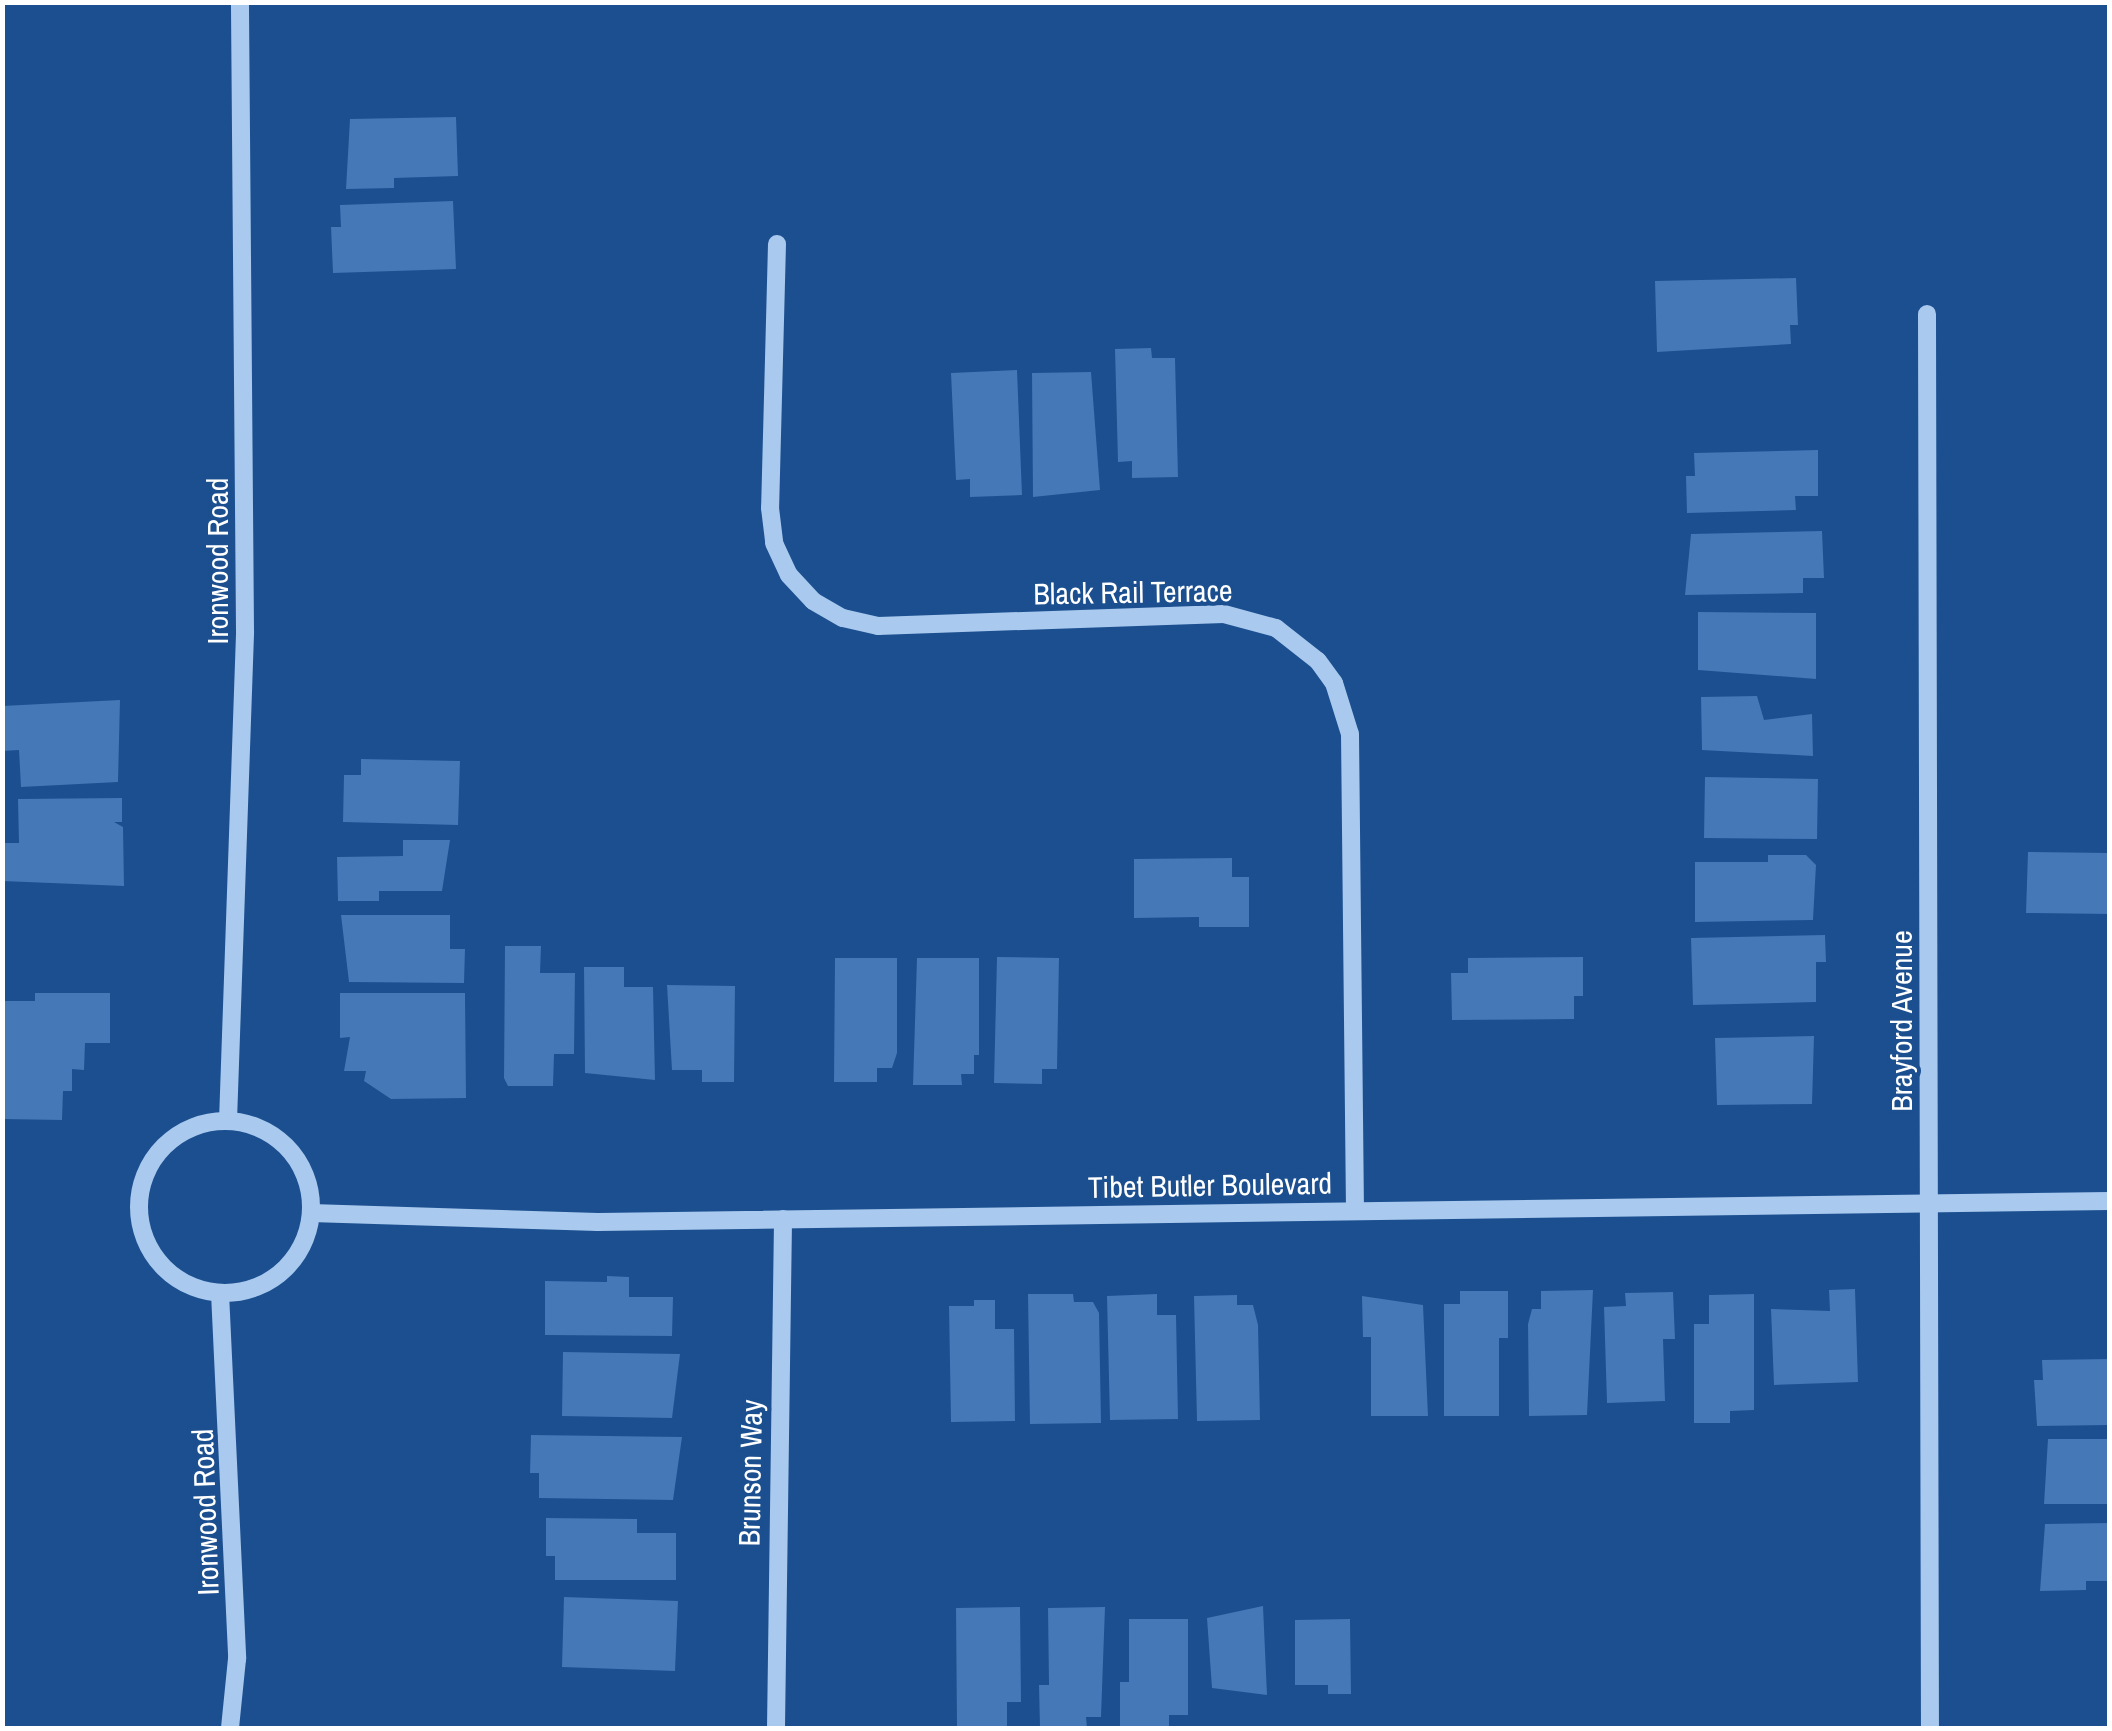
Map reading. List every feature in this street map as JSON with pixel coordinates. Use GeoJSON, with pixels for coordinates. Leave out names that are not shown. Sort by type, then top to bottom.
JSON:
{"type":"FeatureCollection","features":[{"type":"Feature","properties":{"kind":"street","name":"Ironwood Road"},"geometry":{"type":"LineString","coordinates":[[228,1120],[244,631],[240,2]]}},
{"type":"Feature","properties":{"kind":"street","name":"Black Rail Terrace"},"geometry":{"type":"LineString","coordinates":[[777,244],[770,508],[774,543],[789,575],[813,601],[843,618],[878,626],[1251,618],[1299,642],[1334,683],[1350,734],[1355,1210]]}},
{"type":"Feature","properties":{"kind":"street","name":"Brayford Avenue"},"geometry":{"type":"LineString","coordinates":[[1927,314],[1930,1728]]}},
{"type":"Feature","properties":{"kind":"street"},"geometry":{"type":"LineString","coordinates":[[228,1120],[261,1128],[298,1159],[311,1213],[303,1244],[278,1276],[220,1293],[187,1284],[160,1264],[147,1246],[138,1202],[154,1156],[170,1139],[228,1120]]}},
{"type":"Feature","properties":{"kind":"street","name":"Tibet Butler Boulevard"},"geometry":{"type":"LineString","coordinates":[[311,1213],[598,1222],[2110,1201]]}},
{"type":"Feature","properties":{"kind":"street","name":"Brunson Way"},"geometry":{"type":"LineString","coordinates":[[776,1728],[782,1219]]}},
{"type":"Feature","properties":{"kind":"street","name":"Ironwood Road"},"geometry":{"type":"LineString","coordinates":[[220,1293],[237,1659],[230,1728]]}},
{"type":"Feature","properties":{"kind":"building"},"geometry":{"type":"Polygon","coordinates":[[[456,117],[458,176],[394,178],[394,188],[346,189],[350,119],[456,117]]]}},
{"type":"Feature","properties":{"kind":"building"},"geometry":{"type":"Polygon","coordinates":[[[453,201],[456,269],[333,273],[331,227],[341,227],[340,205],[453,201]]]}},
{"type":"Feature","properties":{"kind":"building"},"geometry":{"type":"Polygon","coordinates":[[[1796,278],[1798,325],[1790,325],[1791,344],[1657,352],[1655,281],[1796,278]]]}},
{"type":"Feature","properties":{"kind":"building"},"geometry":{"type":"Polygon","coordinates":[[[1151,348],[1152,358],[1175,358],[1178,477],[1132,478],[1132,461],[1118,462],[1115,349],[1151,348]]]}},
{"type":"Feature","properties":{"kind":"building"},"geometry":{"type":"Polygon","coordinates":[[[1017,370],[1022,495],[970,497],[970,479],[956,480],[951,373],[1017,370]]]}},
{"type":"Feature","properties":{"kind":"building"},"geometry":{"type":"Polygon","coordinates":[[[1091,372],[1100,490],[1033,497],[1032,373],[1091,372]]]}},
{"type":"Feature","properties":{"kind":"building"},"geometry":{"type":"Polygon","coordinates":[[[1818,450],[1818,496],[1795,496],[1796,510],[1687,513],[1686,476],[1695,476],[1694,453],[1818,450]]]}},
{"type":"Feature","properties":{"kind":"building"},"geometry":{"type":"Polygon","coordinates":[[[1822,531],[1824,578],[1803,578],[1803,593],[1685,595],[1691,534],[1822,531]]]}},
{"type":"Feature","properties":{"kind":"building"},"geometry":{"type":"Polygon","coordinates":[[[1698,612],[1816,613],[1816,679],[1698,670],[1698,612]]]}},
{"type":"Feature","properties":{"kind":"building"},"geometry":{"type":"Polygon","coordinates":[[[1757,696],[1764,720],[1812,714],[1813,756],[1702,750],[1701,697],[1757,696]]]}},
{"type":"Feature","properties":{"kind":"building"},"geometry":{"type":"Polygon","coordinates":[[[120,700],[118,782],[21,787],[19,750],[2,751],[2,706],[120,700]]]}},
{"type":"Feature","properties":{"kind":"building"},"geometry":{"type":"Polygon","coordinates":[[[361,759],[460,761],[458,825],[343,822],[344,775],[361,775],[361,759]]]}},
{"type":"Feature","properties":{"kind":"building"},"geometry":{"type":"Polygon","coordinates":[[[1705,777],[1818,779],[1817,839],[1704,838],[1705,777]]]}},
{"type":"Feature","properties":{"kind":"building"},"geometry":{"type":"Polygon","coordinates":[[[122,798],[122,822],[114,822],[123,827],[124,886],[2,881],[2,843],[19,843],[18,799],[122,798]]]}},
{"type":"Feature","properties":{"kind":"building"},"geometry":{"type":"Polygon","coordinates":[[[403,840],[450,840],[442,891],[379,891],[379,901],[338,901],[337,857],[403,856],[403,840]]]}},
{"type":"Feature","properties":{"kind":"building"},"geometry":{"type":"Polygon","coordinates":[[[2028,852],[2110,853],[2110,914],[2026,913],[2028,852]]]}},
{"type":"Feature","properties":{"kind":"building"},"geometry":{"type":"Polygon","coordinates":[[[1768,855],[1806,855],[1816,865],[1813,920],[1695,922],[1695,862],[1768,862],[1768,855]]]}},
{"type":"Feature","properties":{"kind":"building"},"geometry":{"type":"Polygon","coordinates":[[[1232,858],[1232,877],[1249,877],[1249,927],[1199,927],[1199,917],[1134,918],[1134,859],[1232,858]]]}},
{"type":"Feature","properties":{"kind":"building"},"geometry":{"type":"Polygon","coordinates":[[[341,915],[450,915],[450,949],[465,949],[464,983],[349,982],[341,915]]]}},
{"type":"Feature","properties":{"kind":"building"},"geometry":{"type":"Polygon","coordinates":[[[1825,935],[1826,962],[1816,962],[1816,1002],[1693,1005],[1691,938],[1825,935]]]}},
{"type":"Feature","properties":{"kind":"building"},"geometry":{"type":"Polygon","coordinates":[[[505,946],[541,946],[540,973],[575,973],[574,1054],[554,1054],[553,1086],[508,1086],[504,1078],[505,946]]]}},
{"type":"Feature","properties":{"kind":"building"},"geometry":{"type":"Polygon","coordinates":[[[997,957],[1059,958],[1057,1069],[1042,1069],[1042,1084],[994,1083],[997,957]]]}},
{"type":"Feature","properties":{"kind":"building"},"geometry":{"type":"Polygon","coordinates":[[[1583,957],[1583,996],[1574,996],[1574,1019],[1452,1020],[1451,973],[1468,973],[1468,958],[1583,957]]]}},
{"type":"Feature","properties":{"kind":"building"},"geometry":{"type":"Polygon","coordinates":[[[835,958],[897,958],[897,1053],[892,1068],[877,1068],[877,1082],[834,1082],[835,958]]]}},
{"type":"Feature","properties":{"kind":"building"},"geometry":{"type":"Polygon","coordinates":[[[917,958],[979,958],[979,1055],[974,1055],[974,1074],[961,1074],[962,1085],[913,1085],[917,958]]]}},
{"type":"Feature","properties":{"kind":"building"},"geometry":{"type":"Polygon","coordinates":[[[584,967],[624,967],[624,987],[653,987],[655,1080],[585,1073],[584,967]]]}},
{"type":"Feature","properties":{"kind":"building"},"geometry":{"type":"Polygon","coordinates":[[[667,985],[735,986],[734,1082],[702,1082],[702,1070],[672,1070],[667,985]]]}},
{"type":"Feature","properties":{"kind":"building"},"geometry":{"type":"Polygon","coordinates":[[[35,993],[110,993],[110,1043],[85,1043],[84,1070],[72,1069],[72,1091],[63,1091],[62,1120],[2,1119],[2,1001],[35,1001],[35,993]]]}},
{"type":"Feature","properties":{"kind":"building"},"geometry":{"type":"Polygon","coordinates":[[[340,993],[465,993],[466,1098],[391,1099],[364,1081],[366,1071],[344,1071],[350,1037],[340,1038],[340,993]]]}},
{"type":"Feature","properties":{"kind":"building"},"geometry":{"type":"Polygon","coordinates":[[[1814,1036],[1812,1104],[1717,1105],[1715,1038],[1814,1036]]]}},
{"type":"Feature","properties":{"kind":"building"},"geometry":{"type":"Polygon","coordinates":[[[607,1276],[629,1277],[629,1297],[673,1297],[672,1336],[545,1335],[545,1281],[607,1282],[607,1276]]]}},
{"type":"Feature","properties":{"kind":"building"},"geometry":{"type":"Polygon","coordinates":[[[1855,1289],[1858,1382],[1774,1385],[1771,1309],[1830,1311],[1829,1290],[1855,1289]]]}},
{"type":"Feature","properties":{"kind":"building"},"geometry":{"type":"Polygon","coordinates":[[[1593,1290],[1587,1415],[1529,1416],[1528,1324],[1532,1309],[1541,1309],[1541,1291],[1593,1290]]]}},
{"type":"Feature","properties":{"kind":"building"},"geometry":{"type":"Polygon","coordinates":[[[1460,1291],[1508,1291],[1508,1338],[1499,1338],[1499,1416],[1444,1416],[1444,1304],[1460,1304],[1460,1291]]]}},
{"type":"Feature","properties":{"kind":"building"},"geometry":{"type":"Polygon","coordinates":[[[1673,1292],[1675,1339],[1663,1339],[1665,1401],[1607,1403],[1604,1307],[1626,1306],[1625,1293],[1673,1292]]]}},
{"type":"Feature","properties":{"kind":"building"},"geometry":{"type":"Polygon","coordinates":[[[1028,1294],[1073,1294],[1074,1302],[1093,1302],[1099,1313],[1101,1423],[1030,1424],[1028,1294]]]}},
{"type":"Feature","properties":{"kind":"building"},"geometry":{"type":"Polygon","coordinates":[[[1157,1294],[1157,1315],[1176,1315],[1178,1419],[1110,1420],[1107,1296],[1157,1294]]]}},
{"type":"Feature","properties":{"kind":"building"},"geometry":{"type":"Polygon","coordinates":[[[1754,1294],[1754,1410],[1730,1411],[1730,1423],[1694,1423],[1694,1324],[1709,1324],[1709,1295],[1754,1294]]]}},
{"type":"Feature","properties":{"kind":"building"},"geometry":{"type":"Polygon","coordinates":[[[1237,1295],[1237,1305],[1253,1305],[1258,1325],[1260,1420],[1197,1421],[1194,1296],[1237,1295]]]}},
{"type":"Feature","properties":{"kind":"building"},"geometry":{"type":"Polygon","coordinates":[[[1362,1296],[1423,1305],[1428,1416],[1371,1416],[1371,1337],[1363,1337],[1362,1296]]]}},
{"type":"Feature","properties":{"kind":"building"},"geometry":{"type":"Polygon","coordinates":[[[974,1300],[995,1300],[995,1329],[1014,1329],[1015,1421],[951,1422],[949,1306],[974,1306],[974,1300]]]}},
{"type":"Feature","properties":{"kind":"building"},"geometry":{"type":"Polygon","coordinates":[[[563,1352],[680,1354],[672,1418],[562,1416],[563,1352]]]}},
{"type":"Feature","properties":{"kind":"building"},"geometry":{"type":"Polygon","coordinates":[[[2110,1359],[2110,1425],[2037,1426],[2034,1380],[2043,1380],[2042,1360],[2110,1359]]]}},
{"type":"Feature","properties":{"kind":"building"},"geometry":{"type":"Polygon","coordinates":[[[531,1435],[682,1437],[673,1500],[539,1498],[539,1473],[530,1473],[531,1435]]]}},
{"type":"Feature","properties":{"kind":"building"},"geometry":{"type":"Polygon","coordinates":[[[2048,1439],[2110,1439],[2110,1504],[2044,1504],[2048,1439]]]}},
{"type":"Feature","properties":{"kind":"building"},"geometry":{"type":"Polygon","coordinates":[[[546,1518],[637,1519],[637,1533],[676,1533],[676,1580],[555,1580],[555,1556],[546,1556],[546,1518]]]}},
{"type":"Feature","properties":{"kind":"building"},"geometry":{"type":"Polygon","coordinates":[[[2110,1523],[2110,1581],[2086,1581],[2086,1590],[2040,1591],[2045,1524],[2110,1523]]]}},
{"type":"Feature","properties":{"kind":"building"},"geometry":{"type":"Polygon","coordinates":[[[564,1597],[678,1601],[675,1671],[562,1667],[564,1597]]]}},
{"type":"Feature","properties":{"kind":"building"},"geometry":{"type":"Polygon","coordinates":[[[1263,1606],[1267,1695],[1212,1688],[1207,1618],[1263,1606]]]}},
{"type":"Feature","properties":{"kind":"building"},"geometry":{"type":"Polygon","coordinates":[[[1020,1607],[1021,1702],[1007,1702],[1007,1728],[957,1727],[956,1608],[1020,1607]]]}},
{"type":"Feature","properties":{"kind":"building"},"geometry":{"type":"Polygon","coordinates":[[[1105,1607],[1101,1717],[1086,1717],[1087,1728],[1040,1728],[1039,1685],[1049,1685],[1048,1608],[1105,1607]]]}},
{"type":"Feature","properties":{"kind":"building"},"geometry":{"type":"Polygon","coordinates":[[[1129,1619],[1188,1619],[1188,1715],[1169,1715],[1169,1728],[1120,1728],[1120,1682],[1129,1682],[1129,1619]]]}},
{"type":"Feature","properties":{"kind":"building"},"geometry":{"type":"Polygon","coordinates":[[[1350,1619],[1351,1694],[1328,1694],[1328,1685],[1295,1685],[1295,1620],[1350,1619]]]}}]}
